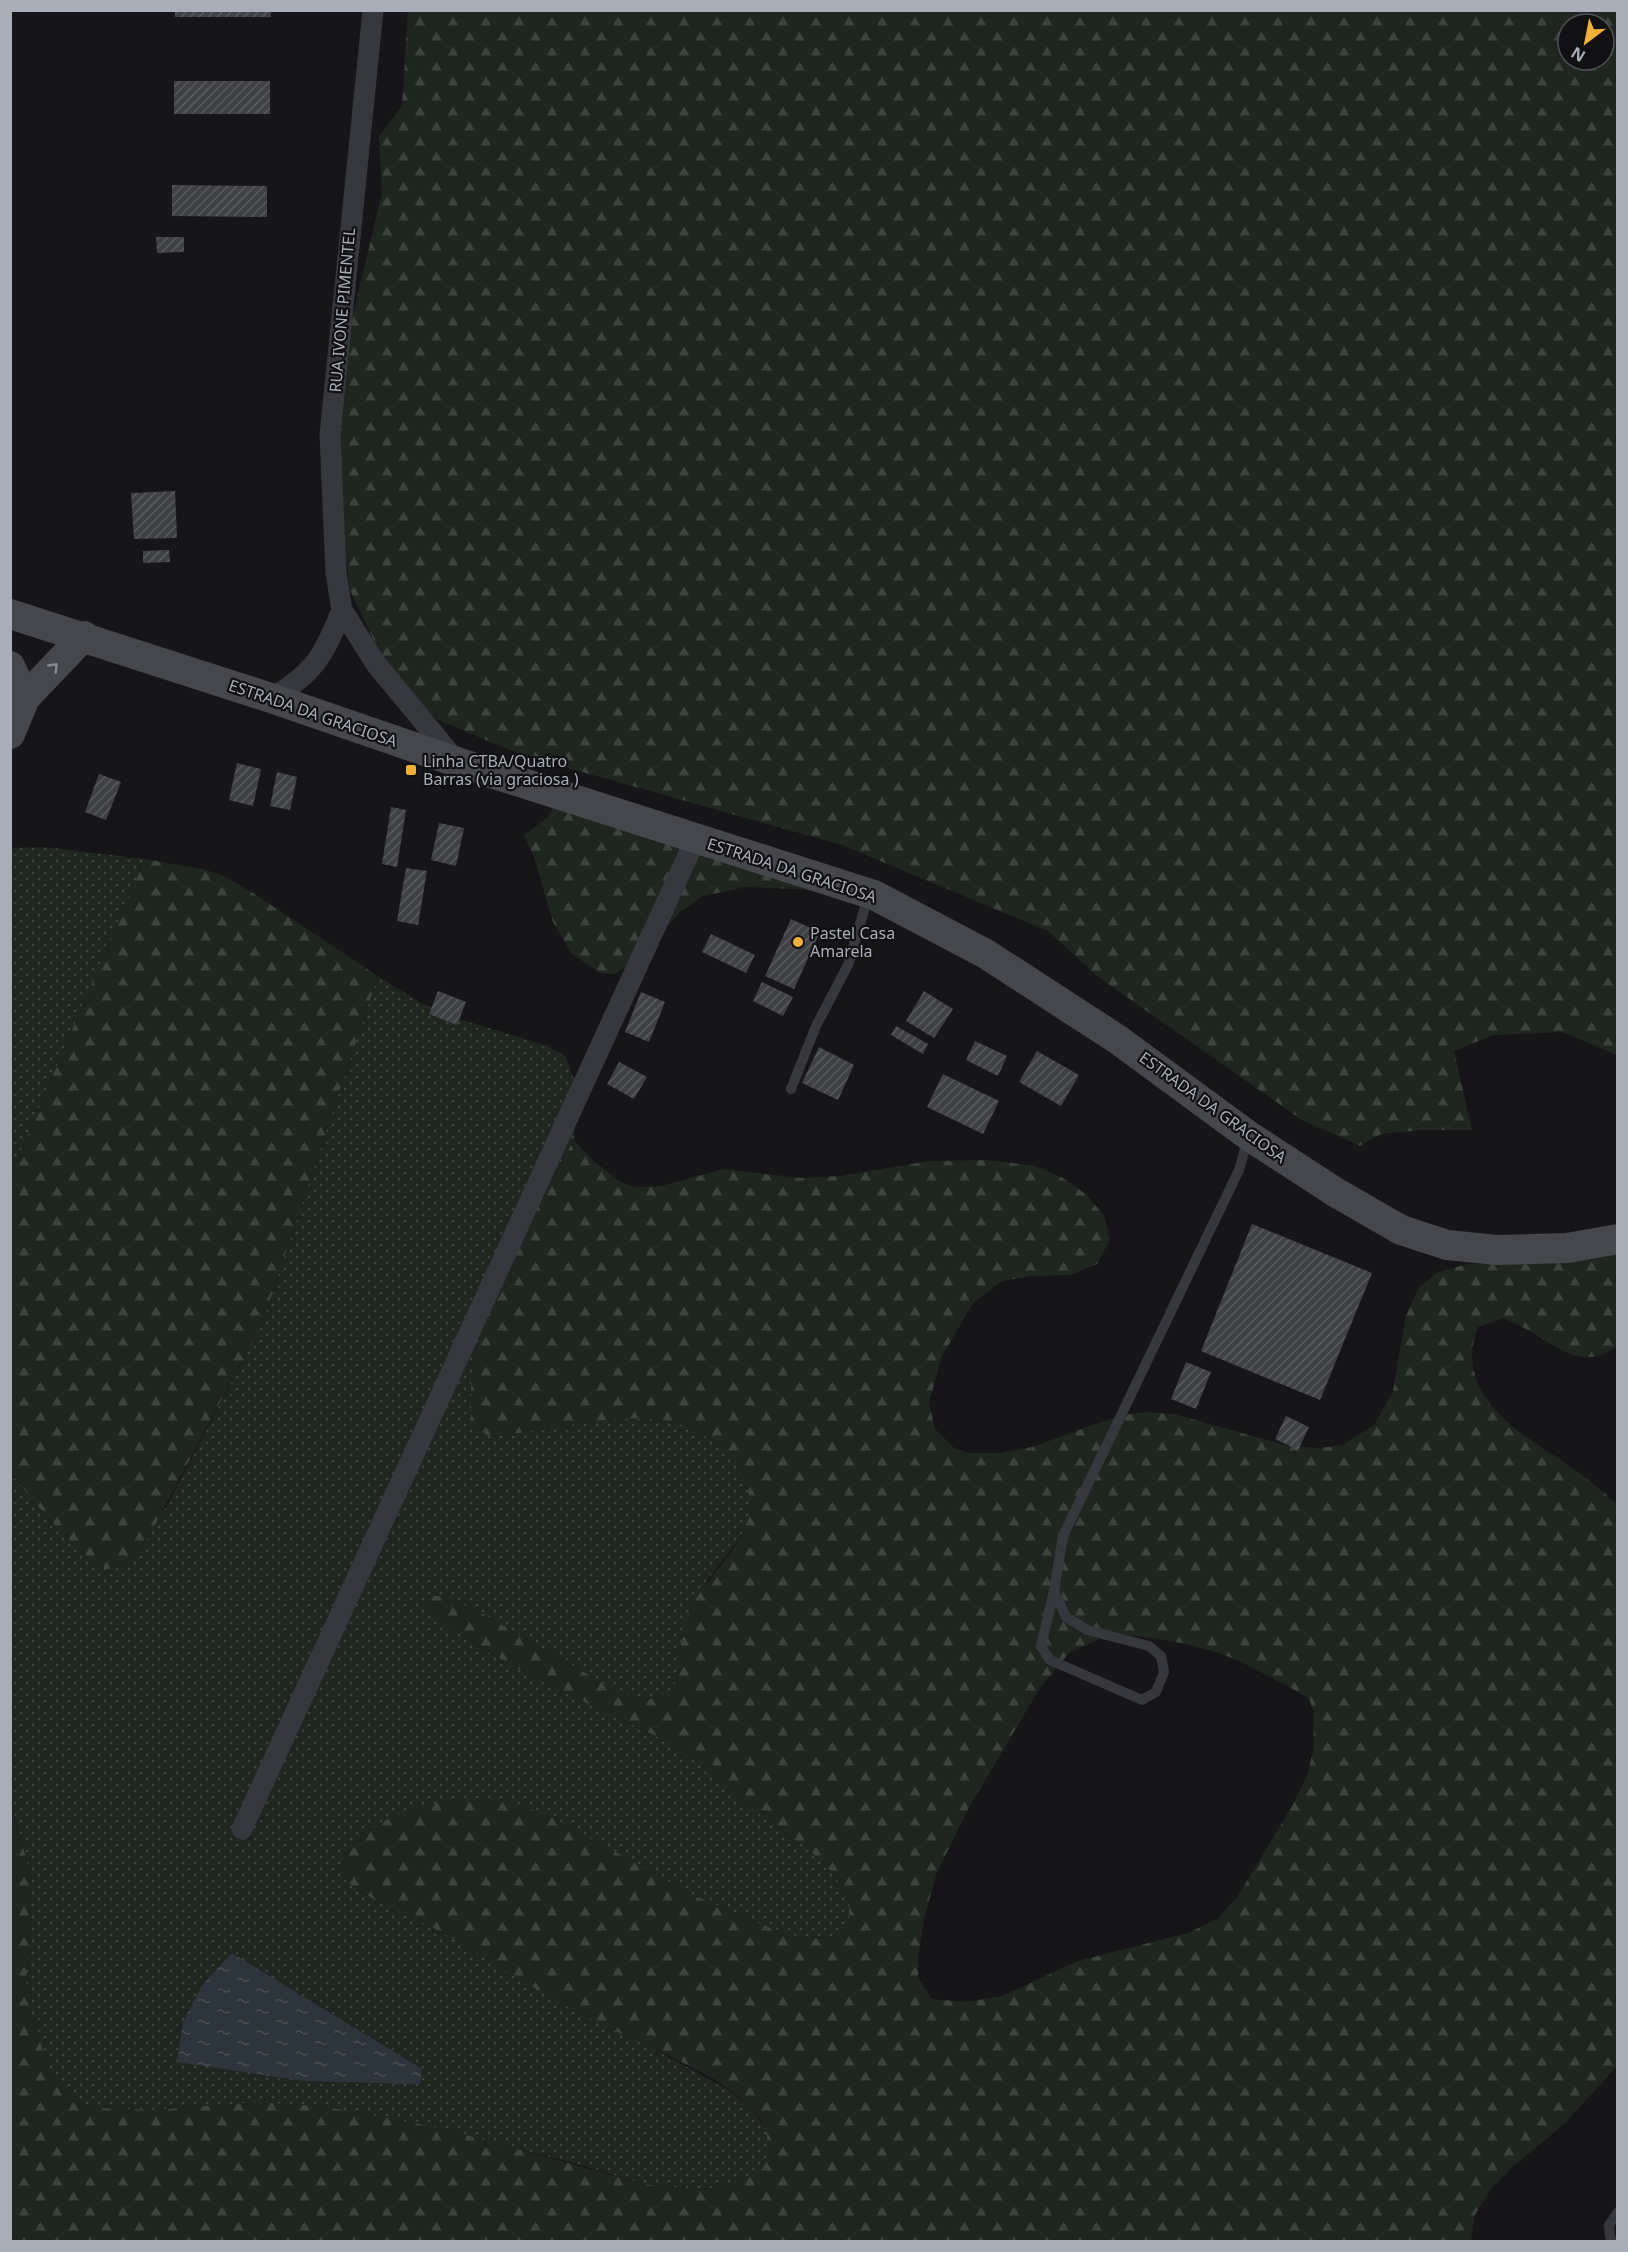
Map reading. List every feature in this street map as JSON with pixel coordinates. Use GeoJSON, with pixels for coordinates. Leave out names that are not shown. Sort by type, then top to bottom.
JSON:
{"type":"FeatureCollection","features":[{"type":"Feature","properties":{"kind":"main road","name":"ESTRADA DA GRACIOSA"},"geometry":{"type":"LineString","coordinates":[[10,614],[84,636],[457,762],[874,895],[986,954],[1118,1039],[1249,1136],[1335,1192],[1401,1230],[1447,1245],[1497,1250],[1555,1248],[1617,1239]]}},
{"type":"Feature","properties":{"kind":"main road"},"geometry":{"type":"LineString","coordinates":[[10,734],[25,698],[84,636]]}},
{"type":"Feature","properties":{"kind":"main road"},"geometry":{"type":"LineString","coordinates":[[10,666],[25,698]]}},
{"type":"Feature","properties":{"kind":"street","name":"RUA IVONE PIMENTEL"},"geometry":{"type":"LineString","coordinates":[[373,10],[330,435],[336,573],[342,610],[376,664],[457,762]]}},
{"type":"Feature","properties":{"kind":"street"},"geometry":{"type":"LineString","coordinates":[[271,698],[304,677],[315,664],[333,633],[342,610]]}},
{"type":"Feature","properties":{"kind":"street"},"geometry":{"type":"LineString","coordinates":[[242,1829],[696,838]]}},
{"type":"Feature","properties":{"kind":"lane"},"geometry":{"type":"LineString","coordinates":[[791,1089],[816,1026],[848,964],[865,907],[874,895]]}},
{"type":"Feature","properties":{"kind":"lane"},"geometry":{"type":"LineString","coordinates":[[1054,1591],[1066,1617],[1087,1630],[1149,1646],[1161,1656],[1164,1671],[1156,1692],[1143,1700],[1050,1660],[1041,1646],[1054,1591],[1063,1536],[1239,1170],[1249,1136]]}},
{"type":"Feature","properties":{"kind":"lane"},"geometry":{"type":"LineString","coordinates":[[1613,2241],[1610,2237],[1609,2224],[1617,2212]]}},
{"type":"Feature","properties":{"kind":"green space"},"geometry":{"type":"Polygon","coordinates":[[[408,11],[1617,11],[1617,1055],[1563,1032],[1493,1035],[1454,1051],[1472,1130],[1422,1130],[1381,1134],[1360,1146],[1302,1120],[1097,976],[1048,931],[842,845],[522,755],[436,719],[385,664],[350,590],[337,487],[340,369],[382,193],[379,136],[402,106],[408,11]]]}},
{"type":"Feature","properties":{"kind":"green space"},"geometry":{"type":"Polygon","coordinates":[[[491,757],[712,835],[843,891],[746,887],[703,896],[680,912],[639,958],[615,974],[600,973],[572,954],[553,922],[534,857],[524,835],[548,817],[557,798],[552,788],[491,757]]]}},
{"type":"Feature","properties":{"kind":"green space"},"geometry":{"type":"Polygon","coordinates":[[[44,847],[145,859],[11,1174],[11,848],[44,847]]]}},
{"type":"Feature","properties":{"kind":"green space"},"geometry":{"type":"Polygon","coordinates":[[[145,859],[202,869],[222,875],[378,976],[262,1324],[148,1538],[127,1563],[110,1569],[99,1565],[72,1543],[11,1473],[11,1174],[145,859]]]}},
{"type":"Feature","properties":{"kind":"green space"},"geometry":{"type":"Polygon","coordinates":[[[378,976],[419,1002],[456,1018],[548,1046],[565,1056],[574,1079],[574,1140],[531,1214],[495,1292],[471,1377],[472,1422],[488,1436],[634,1418],[663,1420],[690,1427],[714,1441],[736,1466],[746,1486],[750,1501],[749,1515],[740,1537],[709,1578],[688,1619],[682,1638],[673,1691],[647,1700],[620,1693],[487,1616],[444,1596],[431,1615],[484,1650],[551,1686],[660,1738],[702,1765],[744,1803],[807,1848],[834,1874],[849,1901],[849,1923],[841,1934],[811,1940],[780,1932],[693,1895],[642,1868],[422,1806],[392,1817],[364,1833],[342,1858],[346,1880],[362,1893],[418,1919],[727,2089],[751,2107],[767,2130],[769,2155],[753,2174],[727,2186],[696,2190],[644,2184],[425,2125],[259,2102],[154,2110],[99,2108],[73,2100],[58,2085],[33,2021],[26,1988],[31,1885],[11,1805],[10,1473],[74,1546],[165,1509],[262,1324],[378,976]]]}},
{"type":"Feature","properties":{"kind":"green space"},"geometry":{"type":"Polygon","coordinates":[[[574,1140],[592,1160],[621,1182],[636,1187],[661,1186],[724,1169],[800,1178],[840,1176],[929,1161],[987,1160],[1036,1166],[1063,1178],[1087,1195],[1104,1216],[1110,1240],[1097,1264],[1070,1275],[1031,1276],[1002,1281],[973,1303],[941,1358],[929,1403],[935,1429],[954,1448],[968,1453],[999,1453],[1032,1447],[1118,1416],[1145,1412],[1174,1414],[1288,1446],[1321,1448],[1343,1445],[1375,1424],[1393,1391],[1406,1316],[1419,1288],[1438,1272],[1468,1264],[1550,1261],[1617,1253],[1617,1346],[1593,1357],[1582,1357],[1571,1354],[1503,1318],[1478,1327],[1473,1347],[1475,1374],[1482,1391],[1493,1407],[1522,1434],[1577,1471],[1617,1504],[1618,2065],[1565,2123],[1514,2166],[1490,2190],[1474,2217],[1471,2241],[18,2241],[10,2238],[10,1805],[25,1854],[31,1885],[26,1988],[33,2021],[58,2085],[73,2100],[99,2108],[154,2110],[259,2102],[327,2107],[425,2125],[644,2184],[696,2190],[727,2186],[753,2174],[768,2155],[767,2134],[760,2117],[750,2106],[714,2079],[572,2009],[441,1932],[380,1902],[346,1881],[342,1858],[364,1833],[392,1817],[422,1806],[462,1798],[493,1798],[515,1803],[550,1816],[693,1895],[780,1932],[811,1940],[841,1934],[849,1923],[849,1901],[834,1874],[807,1848],[744,1803],[702,1765],[660,1738],[551,1686],[484,1650],[431,1615],[425,1596],[444,1596],[487,1616],[620,1693],[648,1700],[673,1691],[684,1627],[691,1607],[739,1540],[749,1515],[749,1494],[736,1466],[717,1443],[690,1427],[663,1420],[634,1418],[488,1436],[471,1422],[471,1377],[476,1353],[495,1292],[531,1214],[574,1140]],[[1145,1637],[1101,1638],[1069,1653],[1040,1688],[968,1809],[937,1872],[924,1919],[919,1950],[918,1978],[932,1999],[965,2002],[1002,1996],[1078,1961],[1188,1933],[1217,1919],[1238,1896],[1292,1806],[1307,1777],[1313,1750],[1314,1714],[1309,1698],[1230,1657],[1188,1645],[1145,1637]]]}},
{"type":"Feature","properties":{"kind":"water"},"geometry":{"type":"Polygon","coordinates":[[[232,1953],[422,2069],[420,2084],[304,2081],[177,2062],[183,2022],[203,1984],[232,1953]]]}},
{"type":"Feature","properties":{"kind":"building"},"geometry":{"type":"Polygon","coordinates":[[[175,10],[271,10],[271,17],[175,17],[175,10]]]}},
{"type":"Feature","properties":{"kind":"building"},"geometry":{"type":"Polygon","coordinates":[[[174,81],[270,81],[270,114],[174,114],[174,81]]]}},
{"type":"Feature","properties":{"kind":"building"},"geometry":{"type":"Polygon","coordinates":[[[172,185],[267,186],[267,217],[172,216],[172,185]]]}},
{"type":"Feature","properties":{"kind":"building"},"geometry":{"type":"Polygon","coordinates":[[[156,237],[184,237],[184,252],[157,253],[156,237]]]}},
{"type":"Feature","properties":{"kind":"building"},"geometry":{"type":"Polygon","coordinates":[[[175,491],[177,538],[134,539],[131,493],[175,491]]]}},
{"type":"Feature","properties":{"kind":"building"},"geometry":{"type":"Polygon","coordinates":[[[169,550],[170,562],[143,563],[143,551],[169,550]]]}},
{"type":"Feature","properties":{"kind":"building"},"geometry":{"type":"Polygon","coordinates":[[[237,763],[261,769],[253,806],[229,800],[237,763]]]}},
{"type":"Feature","properties":{"kind":"building"},"geometry":{"type":"Polygon","coordinates":[[[277,772],[297,777],[290,810],[270,806],[277,772]]]}},
{"type":"Feature","properties":{"kind":"building"},"geometry":{"type":"Polygon","coordinates":[[[99,774],[121,782],[106,820],[85,812],[99,774]]]}},
{"type":"Feature","properties":{"kind":"building"},"geometry":{"type":"Polygon","coordinates":[[[391,807],[406,810],[397,867],[382,864],[391,807]]]}},
{"type":"Feature","properties":{"kind":"building"},"geometry":{"type":"Polygon","coordinates":[[[439,823],[464,828],[456,866],[431,860],[439,823]]]}},
{"type":"Feature","properties":{"kind":"building"},"geometry":{"type":"Polygon","coordinates":[[[406,868],[427,871],[418,925],[397,921],[406,868]]]}},
{"type":"Feature","properties":{"kind":"building"},"geometry":{"type":"Polygon","coordinates":[[[791,919],[820,932],[794,989],[765,976],[791,919]]]}},
{"type":"Feature","properties":{"kind":"building"},"geometry":{"type":"Polygon","coordinates":[[[711,934],[755,955],[746,973],[702,952],[711,934]]]}},
{"type":"Feature","properties":{"kind":"building"},"geometry":{"type":"Polygon","coordinates":[[[762,982],[793,997],[783,1016],[753,1001],[762,982]]]}},
{"type":"Feature","properties":{"kind":"building"},"geometry":{"type":"Polygon","coordinates":[[[438,991],[466,1002],[457,1025],[429,1014],[438,991]]]}},
{"type":"Feature","properties":{"kind":"building"},"geometry":{"type":"Polygon","coordinates":[[[924,991],[953,1009],[934,1038],[906,1021],[924,991]]]}},
{"type":"Feature","properties":{"kind":"building"},"geometry":{"type":"Polygon","coordinates":[[[641,992],[665,1002],[649,1042],[625,1032],[641,992]]]}},
{"type":"Feature","properties":{"kind":"building"},"geometry":{"type":"Polygon","coordinates":[[[896,1026],[928,1044],[923,1054],[891,1035],[896,1026]]]}},
{"type":"Feature","properties":{"kind":"building"},"geometry":{"type":"Polygon","coordinates":[[[975,1041],[1007,1056],[998,1076],[966,1060],[975,1041]]]}},
{"type":"Feature","properties":{"kind":"building"},"geometry":{"type":"Polygon","coordinates":[[[819,1047],[854,1065],[838,1100],[802,1083],[819,1047]]]}},
{"type":"Feature","properties":{"kind":"building"},"geometry":{"type":"Polygon","coordinates":[[[1037,1051],[1079,1075],[1061,1106],[1019,1082],[1037,1051]]]}},
{"type":"Feature","properties":{"kind":"building"},"geometry":{"type":"Polygon","coordinates":[[[619,1062],[647,1077],[634,1099],[607,1084],[619,1062]]]}},
{"type":"Feature","properties":{"kind":"building"},"geometry":{"type":"Polygon","coordinates":[[[943,1074],[999,1101],[983,1134],[927,1107],[943,1074]]]}},
{"type":"Feature","properties":{"kind":"building"},"geometry":{"type":"Polygon","coordinates":[[[1252,1224],[1372,1273],[1320,1400],[1201,1351],[1252,1224]]]}},
{"type":"Feature","properties":{"kind":"building"},"geometry":{"type":"Polygon","coordinates":[[[1186,1362],[1211,1372],[1196,1409],[1171,1399],[1186,1362]]]}},
{"type":"Feature","properties":{"kind":"building"},"geometry":{"type":"Polygon","coordinates":[[[1286,1416],[1309,1427],[1298,1450],[1275,1439],[1286,1416]]]}},
{"type":"Feature","properties":{"kind":"place","name":"Linha CTBA/Quatro Barras (via graciosa )"},"geometry":{"type":"Point","coordinates":[411,770]}},
{"type":"Feature","properties":{"kind":"place","name":"Pastel Casa Amarela"},"geometry":{"type":"Point","coordinates":[798,942]}}]}
